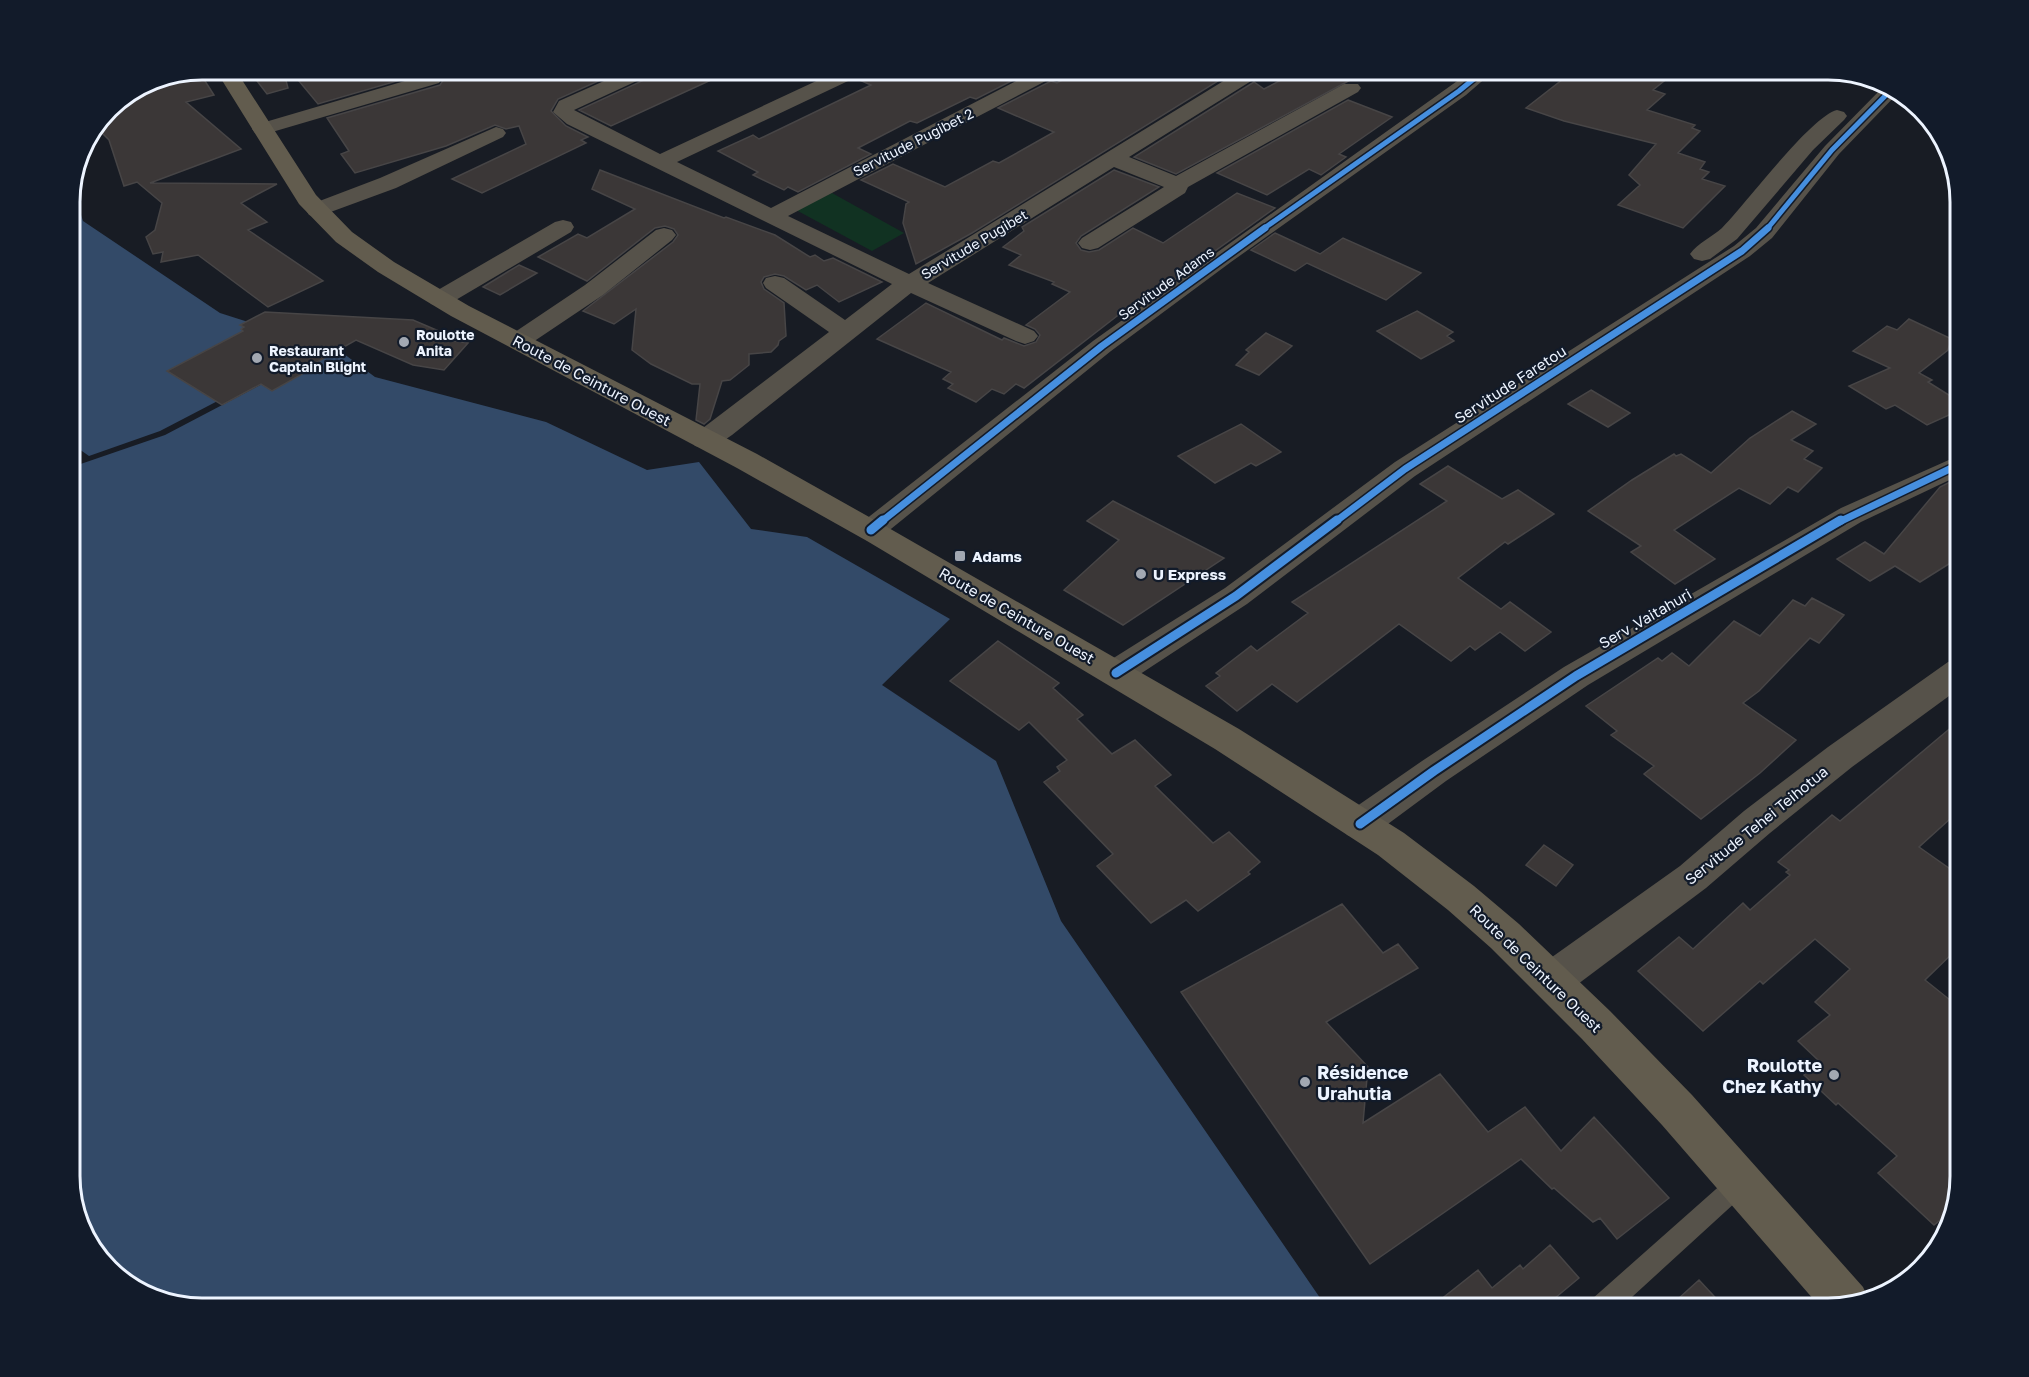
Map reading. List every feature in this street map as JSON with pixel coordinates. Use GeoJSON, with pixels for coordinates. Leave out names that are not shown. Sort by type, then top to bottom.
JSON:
{"type":"FeatureCollection","features":[{"type":"Feature","properties":{"kind":"main road","name":"Route de Ceinture Ouest"},"geometry":{"type":"LineString","coordinates":[[232,80],[298,186],[331,225],[365,253],[440,299],[870,530],[1227,739],[1391,844],[1461,898],[1552,980],[1677,1110],[1840,1296]]}},
{"type":"Feature","properties":{"kind":"street","name":"Servitude Pugibet 2"},"geometry":{"type":"LineString","coordinates":[[772,216],[1034,79]]}},
{"type":"Feature","properties":{"kind":"street","name":"Servitude Pugibet"},"geometry":{"type":"LineString","coordinates":[[705,440],[910,283],[1240,79]]}},
{"type":"Feature","properties":{"kind":"street","name":"Servitude Adams"},"geometry":{"type":"LineString","coordinates":[[870,530],[1101,346],[1474,79]]}},
{"type":"Feature","properties":{"kind":"street"},"geometry":{"type":"LineString","coordinates":[[261,129],[429,80]]}},
{"type":"Feature","properties":{"kind":"street"},"geometry":{"type":"LineString","coordinates":[[623,80],[573,102],[564,108],[563,112],[574,120],[910,283],[1025,336]]}},
{"type":"Feature","properties":{"kind":"street"},"geometry":{"type":"LineString","coordinates":[[661,162],[705,139],[835,80]]}},
{"type":"Feature","properties":{"kind":"street","name":"Servitude Faretou"},"geometry":{"type":"LineString","coordinates":[[1109,668],[1199,593],[1331,504],[1424,433],[1715,245],[1729,234],[1806,146],[1865,86]]}},
{"type":"Feature","properties":{"kind":"street"},"geometry":{"type":"LineString","coordinates":[[1090,243],[1173,191],[1177,184],[1352,88]]}},
{"type":"Feature","properties":{"kind":"street","name":"Servitude Faretou"},"geometry":{"type":"LineString","coordinates":[[1109,668],[1236,596],[1429,452],[1467,430],[1742,252],[1769,227],[1832,150],[1886,94]]}},
{"type":"Feature","properties":{"kind":"street"},"geometry":{"type":"LineString","coordinates":[[317,210],[388,183],[496,133]]}},
{"type":"Feature","properties":{"kind":"street"},"geometry":{"type":"LineString","coordinates":[[1115,157],[1119,161],[1177,184]]}},
{"type":"Feature","properties":{"kind":"street"},"geometry":{"type":"LineString","coordinates":[[440,299],[563,227]]}},
{"type":"Feature","properties":{"kind":"street"},"geometry":{"type":"LineString","coordinates":[[518,341],[594,290],[664,235]]}},
{"type":"Feature","properties":{"kind":"street"},"geometry":{"type":"LineString","coordinates":[[775,283],[812,311],[846,332]]}},
{"type":"Feature","properties":{"kind":"street","name":"Serv .Vaitahuri"},"geometry":{"type":"LineString","coordinates":[[1360,824],[1434,771],[1576,676],[1808,538],[1851,515],[1950,469]]}},
{"type":"Feature","properties":{"kind":"street","name":"Servitude Tehei Teihotua"},"geometry":{"type":"LineString","coordinates":[[1552,980],[1693,877],[1757,822],[1840,757],[1950,678]]}},
{"type":"Feature","properties":{"kind":"lane"},"geometry":{"type":"LineString","coordinates":[[1612,1298],[1741,1182]]}},
{"type":"Feature","properties":{"kind":"green space"},"geometry":{"type":"Polygon","coordinates":[[[832,193],[904,233],[872,251],[796,210],[832,193]]]}},
{"type":"Feature","properties":{"kind":"water"},"geometry":{"type":"Polygon","coordinates":[[[80,212],[83,221],[220,313],[340,351],[375,377],[546,422],[647,470],[699,462],[751,529],[807,537],[950,619],[882,685],[996,761],[1061,921],[1320,1298],[201,1298],[170,1293],[134,1277],[110,1256],[96,1237],[84,1207],[80,1184],[80,212]]]}},
{"type":"Feature","properties":{"kind":"pier"},"geometry":{"type":"Polygon","coordinates":[[[323,346],[331,348],[165,435],[80,464],[80,450],[89,456],[160,431],[323,346]]]}},
{"type":"Feature","properties":{"kind":"building"},"geometry":{"type":"Polygon","coordinates":[[[1014,79],[976,99],[970,97],[917,123],[910,121],[858,148],[871,154],[798,192],[788,187],[784,190],[753,175],[758,172],[718,151],[753,135],[759,139],[871,85],[858,80],[1014,79]]]}},
{"type":"Feature","properties":{"kind":"building"},"geometry":{"type":"Polygon","coordinates":[[[1063,79],[1221,79],[972,233],[916,264],[903,223],[906,204],[909,202],[861,180],[893,164],[945,187],[993,161],[999,163],[1054,132],[998,108],[1051,81],[1057,83],[1063,79]]]}},
{"type":"Feature","properties":{"kind":"building"},"geometry":{"type":"Polygon","coordinates":[[[1282,79],[1351,79],[1176,174],[1134,157],[1254,82],[1264,89],[1282,79]]]}},
{"type":"Feature","properties":{"kind":"building"},"geometry":{"type":"Polygon","coordinates":[[[1563,79],[1664,81],[1653,90],[1665,94],[1647,110],[1695,125],[1692,128],[1700,131],[1678,153],[1705,162],[1700,169],[1709,172],[1702,179],[1725,186],[1683,228],[1618,205],[1640,185],[1629,175],[1656,144],[1564,121],[1526,108],[1563,79]]]}},
{"type":"Feature","properties":{"kind":"building"},"geometry":{"type":"Polygon","coordinates":[[[204,80],[214,95],[186,102],[241,149],[150,183],[277,184],[241,203],[267,222],[248,230],[323,281],[268,307],[198,255],[161,262],[163,252],[153,254],[146,237],[155,230],[162,203],[137,182],[124,186],[109,140],[101,132],[115,115],[140,96],[178,82],[204,80]]]}},
{"type":"Feature","properties":{"kind":"building"},"geometry":{"type":"Polygon","coordinates":[[[256,80],[286,80],[288,88],[267,94],[256,80]]]}},
{"type":"Feature","properties":{"kind":"building"},"geometry":{"type":"Polygon","coordinates":[[[298,80],[401,80],[318,104],[298,80]]]}},
{"type":"Feature","properties":{"kind":"building"},"geometry":{"type":"Polygon","coordinates":[[[443,80],[601,80],[558,99],[551,111],[566,126],[588,137],[581,140],[586,143],[482,193],[452,179],[526,144],[519,126],[506,129],[495,125],[446,146],[355,173],[341,154],[349,151],[327,118],[440,85],[443,80]]]}},
{"type":"Feature","properties":{"kind":"building"},"geometry":{"type":"Polygon","coordinates":[[[645,80],[712,80],[611,126],[579,110],[645,80]]]}},
{"type":"Feature","properties":{"kind":"building"},"geometry":{"type":"Polygon","coordinates":[[[1348,100],[1392,117],[1339,154],[1346,157],[1321,175],[1309,169],[1267,195],[1217,173],[1348,100]]]}},
{"type":"Feature","properties":{"kind":"building"},"geometry":{"type":"Polygon","coordinates":[[[600,170],[724,218],[775,235],[810,257],[815,255],[824,261],[833,258],[882,282],[839,302],[817,285],[806,290],[784,276],[775,274],[764,277],[761,282],[764,289],[784,303],[786,336],[771,352],[749,354],[749,365],[730,380],[722,381],[710,419],[704,424],[696,420],[700,384],[692,384],[651,364],[632,350],[636,309],[614,324],[583,311],[673,242],[678,235],[674,229],[665,226],[655,228],[587,281],[538,257],[578,234],[587,238],[635,209],[592,189],[600,170]]]}},
{"type":"Feature","properties":{"kind":"building"},"geometry":{"type":"Polygon","coordinates":[[[1114,170],[1159,187],[1081,236],[1076,243],[1081,250],[1089,252],[1099,250],[1133,228],[1163,243],[1237,193],[1275,208],[1145,301],[1139,299],[1024,388],[1016,384],[1004,394],[992,389],[976,402],[948,388],[953,384],[943,379],[951,372],[877,339],[926,303],[1002,340],[1004,338],[1024,346],[1036,342],[1040,335],[1035,329],[1026,325],[1070,292],[1052,284],[1054,282],[1009,265],[1021,255],[1003,247],[1024,231],[1022,227],[1114,170]]]}},
{"type":"Feature","properties":{"kind":"building"},"geometry":{"type":"Polygon","coordinates":[[[1275,233],[1320,254],[1343,238],[1421,273],[1386,300],[1307,263],[1295,271],[1251,250],[1275,233]]]}},
{"type":"Feature","properties":{"kind":"building"},"geometry":{"type":"Polygon","coordinates":[[[519,265],[537,273],[500,295],[483,287],[519,265]]]}},
{"type":"Feature","properties":{"kind":"building"},"geometry":{"type":"Polygon","coordinates":[[[1417,311],[1453,332],[1447,336],[1454,341],[1421,359],[1377,331],[1417,311]]]}},
{"type":"Feature","properties":{"kind":"building","name":"Restaurant Captain Blight"},"geometry":{"type":"Polygon","coordinates":[[[265,312],[413,320],[448,335],[446,340],[468,343],[444,370],[413,365],[356,340],[272,391],[261,384],[222,405],[167,371],[243,331],[241,329],[244,327],[240,325],[265,312]]]}},
{"type":"Feature","properties":{"kind":"building"},"geometry":{"type":"Polygon","coordinates":[[[1909,319],[1950,338],[1948,350],[1919,373],[1932,380],[1928,382],[1950,396],[1950,415],[1927,425],[1895,405],[1886,409],[1849,386],[1890,368],[1853,351],[1887,326],[1897,330],[1909,319]]]}},
{"type":"Feature","properties":{"kind":"building"},"geometry":{"type":"Polygon","coordinates":[[[1266,333],[1292,346],[1259,375],[1236,365],[1249,352],[1246,350],[1266,333]]]}},
{"type":"Feature","properties":{"kind":"building"},"geometry":{"type":"Polygon","coordinates":[[[1591,390],[1630,413],[1608,427],[1568,404],[1591,390]]]}},
{"type":"Feature","properties":{"kind":"building"},"geometry":{"type":"Polygon","coordinates":[[[1792,411],[1816,424],[1791,440],[1813,451],[1804,459],[1822,468],[1798,492],[1788,487],[1770,504],[1739,488],[1674,530],[1715,559],[1675,584],[1631,552],[1641,546],[1588,511],[1674,454],[1676,456],[1681,454],[1711,473],[1750,438],[1792,411]]]}},
{"type":"Feature","properties":{"kind":"building"},"geometry":{"type":"Polygon","coordinates":[[[1241,424],[1281,452],[1256,466],[1251,463],[1215,483],[1178,456],[1241,424]]]}},
{"type":"Feature","properties":{"kind":"building"},"geometry":{"type":"Polygon","coordinates":[[[1448,466],[1502,499],[1518,490],[1554,514],[1508,544],[1505,542],[1458,578],[1501,609],[1510,602],[1551,632],[1525,651],[1500,632],[1475,650],[1470,646],[1451,661],[1399,624],[1297,702],[1272,684],[1237,711],[1206,686],[1220,676],[1216,673],[1251,646],[1257,651],[1308,613],[1292,602],[1447,501],[1420,484],[1448,466]]]}},
{"type":"Feature","properties":{"kind":"building"},"geometry":{"type":"Polygon","coordinates":[[[1950,482],[1950,563],[1920,582],[1895,566],[1870,581],[1837,559],[1865,542],[1884,554],[1940,487],[1950,482]]]}},
{"type":"Feature","properties":{"kind":"building","name":"U Express"},"geometry":{"type":"Polygon","coordinates":[[[1113,501],[1224,558],[1123,625],[1064,590],[1119,540],[1087,521],[1113,501]]]}},
{"type":"Feature","properties":{"kind":"building"},"geometry":{"type":"Polygon","coordinates":[[[1812,598],[1844,615],[1819,643],[1810,638],[1759,691],[1743,703],[1796,740],[1760,773],[1701,819],[1644,774],[1654,766],[1611,735],[1617,731],[1586,706],[1658,658],[1662,661],[1672,653],[1689,666],[1734,621],[1760,636],[1793,600],[1805,606],[1812,598]]]}},
{"type":"Feature","properties":{"kind":"building"},"geometry":{"type":"Polygon","coordinates":[[[998,641],[1059,683],[1053,688],[1083,715],[1077,719],[1112,754],[1135,740],[1171,775],[1155,786],[1213,843],[1229,832],[1260,862],[1248,872],[1250,874],[1198,911],[1186,900],[1151,923],[1097,866],[1113,854],[1044,782],[1060,771],[1057,767],[1067,760],[1029,722],[1019,730],[950,681],[998,641]]]}},
{"type":"Feature","properties":{"kind":"building"},"geometry":{"type":"Polygon","coordinates":[[[1950,728],[1950,819],[1919,847],[1950,869],[1950,956],[1925,980],[1950,1000],[1950,1176],[1945,1207],[1941,1220],[1934,1225],[1878,1173],[1897,1156],[1804,1075],[1819,1061],[1798,1041],[1830,1015],[1815,1002],[1850,969],[1815,939],[1763,984],[1760,981],[1703,1031],[1638,971],[1679,937],[1693,949],[1743,903],[1750,910],[1790,875],[1786,872],[1789,870],[1778,862],[1832,815],[1840,821],[1950,728]]]}},
{"type":"Feature","properties":{"kind":"building"},"geometry":{"type":"Polygon","coordinates":[[[1544,845],[1573,865],[1556,886],[1526,865],[1544,845]]]}},
{"type":"Feature","properties":{"kind":"building","name":"Résidence Urahutia"},"geometry":{"type":"Polygon","coordinates":[[[1342,904],[1383,953],[1398,944],[1418,968],[1326,1022],[1368,1067],[1363,1123],[1440,1074],[1488,1132],[1525,1107],[1561,1151],[1594,1117],[1669,1198],[1617,1239],[1600,1218],[1593,1222],[1554,1188],[1552,1189],[1521,1159],[1370,1264],[1181,992],[1342,904]]]}},
{"type":"Feature","properties":{"kind":"building"},"geometry":{"type":"Polygon","coordinates":[[[1550,1245],[1579,1278],[1555,1298],[1443,1298],[1478,1270],[1492,1288],[1520,1265],[1523,1269],[1550,1245]]]}},
{"type":"Feature","properties":{"kind":"building"},"geometry":{"type":"Polygon","coordinates":[[[1699,1280],[1716,1298],[1679,1298],[1699,1280]]]}},
{"type":"Feature","properties":{"kind":"cycle path"},"geometry":{"type":"LineString","coordinates":[[871,530],[1102,346],[1473,79]]}},
{"type":"Feature","properties":{"kind":"cycle path"},"geometry":{"type":"LineString","coordinates":[[1116,673],[1236,596],[1405,469],[1742,251],[1764,233],[1832,150],[1886,95]]}},
{"type":"Feature","properties":{"kind":"cycle path"},"geometry":{"type":"LineString","coordinates":[[1360,824],[1434,771],[1576,676],[1851,515],[1950,469]]}},
{"type":"Feature","properties":{"kind":"place","name":"Roulotte Anita"},"geometry":{"type":"Point","coordinates":[404,342]}},
{"type":"Feature","properties":{"kind":"place","name":"Restaurant Captain Blight"},"geometry":{"type":"Point","coordinates":[257,358]}},
{"type":"Feature","properties":{"kind":"place","name":"Adams"},"geometry":{"type":"Point","coordinates":[960,556]}},
{"type":"Feature","properties":{"kind":"place","name":"U Express"},"geometry":{"type":"Point","coordinates":[1141,574]}},
{"type":"Feature","properties":{"kind":"place","name":"Roulotte Chez Kathy"},"geometry":{"type":"Point","coordinates":[1834,1075]}},
{"type":"Feature","properties":{"kind":"place","name":"Résidence Urahutia"},"geometry":{"type":"Point","coordinates":[1305,1082]}}]}
